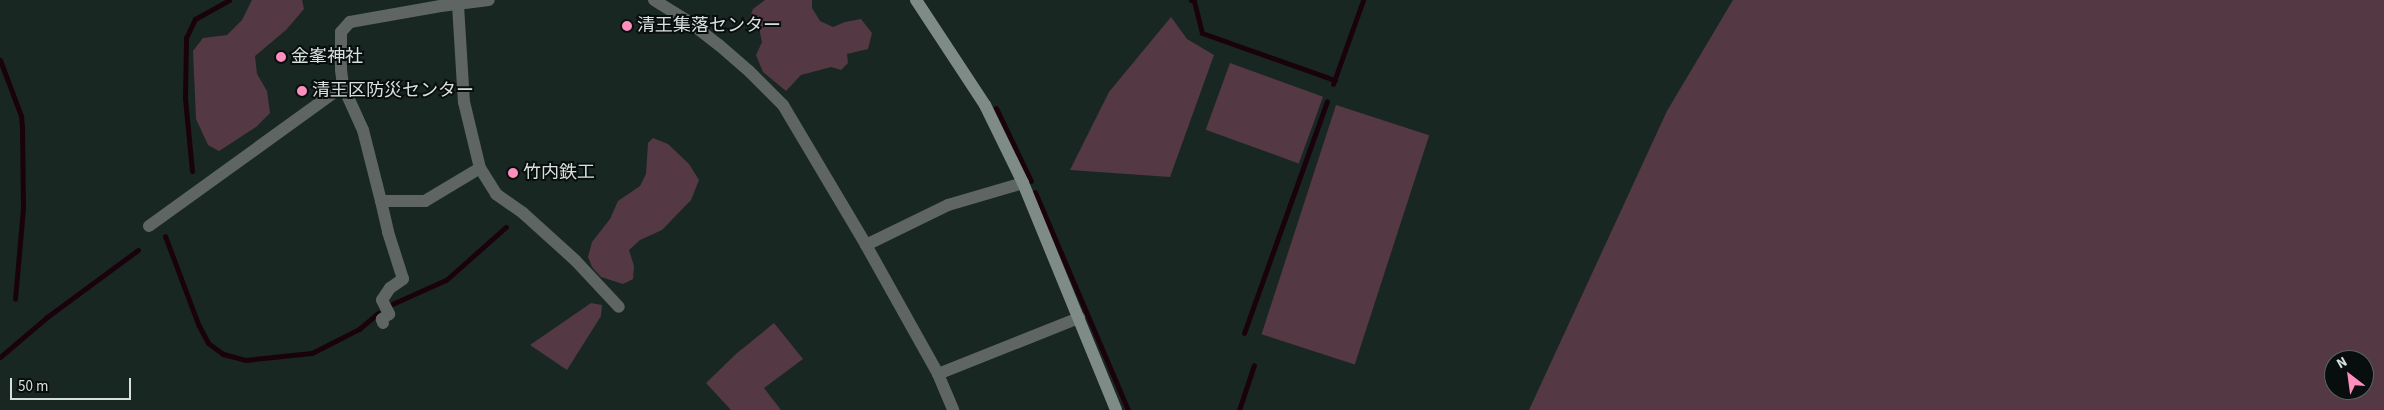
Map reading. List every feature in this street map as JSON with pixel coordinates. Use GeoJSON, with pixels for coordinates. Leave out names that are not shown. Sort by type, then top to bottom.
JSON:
{"type":"FeatureCollection","features":[{"type":"Feature","properties":{"kind":"street"},"geometry":{"type":"LineString","coordinates":[[383,323],[382,318],[389,314],[382,300],[390,288],[403,279],[388,232],[363,130],[343,86],[340,70],[341,32],[350,22],[441,6],[489,0]]}},
{"type":"Feature","properties":{"kind":"street"},"geometry":{"type":"LineString","coordinates":[[654,0],[688,21],[711,39],[749,70],[783,105],[866,245],[938,374],[953,410]]}},
{"type":"Feature","properties":{"kind":"street"},"geometry":{"type":"LineString","coordinates":[[916,0],[985,105],[1023,183],[1116,410]]}},
{"type":"Feature","properties":{"kind":"street"},"geometry":{"type":"LineString","coordinates":[[458,5],[464,102],[480,168],[496,194],[523,212],[569,254],[619,306]]}},
{"type":"Feature","properties":{"kind":"street"},"geometry":{"type":"LineString","coordinates":[[149,226],[343,86]]}},
{"type":"Feature","properties":{"kind":"street"},"geometry":{"type":"LineString","coordinates":[[381,201],[424,201],[480,168]]}},
{"type":"Feature","properties":{"kind":"street"},"geometry":{"type":"LineString","coordinates":[[866,245],[948,205],[1023,183]]}},
{"type":"Feature","properties":{"kind":"street"},"geometry":{"type":"LineString","coordinates":[[938,374],[1079,318]]}},
{"type":"Feature","properties":{"kind":"shaded area"},"geometry":{"type":"Polygon","coordinates":[[[252,0],[302,0],[304,9],[286,30],[255,56],[257,74],[267,91],[270,113],[256,127],[219,151],[208,145],[196,119],[193,51],[203,38],[227,35],[242,20],[252,0]]]}},
{"type":"Feature","properties":{"kind":"shaded area"},"geometry":{"type":"Polygon","coordinates":[[[765,0],[812,0],[812,8],[820,21],[833,27],[845,22],[861,19],[872,33],[868,49],[847,54],[848,63],[841,70],[831,67],[801,75],[786,91],[763,72],[756,55],[762,42],[759,28],[749,20],[753,9],[765,0]]]}},
{"type":"Feature","properties":{"kind":"shaded area"},"geometry":{"type":"Polygon","coordinates":[[[1733,0],[2384,0],[2384,410],[1529,410],[1667,111],[1733,0]]]}},
{"type":"Feature","properties":{"kind":"shaded area"},"geometry":{"type":"Polygon","coordinates":[[[1171,17],[1187,39],[1214,55],[1170,177],[1070,170],[1109,92],[1171,17]]]}},
{"type":"Feature","properties":{"kind":"shaded area"},"geometry":{"type":"Polygon","coordinates":[[[1230,63],[1323,97],[1299,164],[1206,130],[1230,63]]]}},
{"type":"Feature","properties":{"kind":"shaded area"},"geometry":{"type":"Polygon","coordinates":[[[1336,105],[1429,135],[1355,364],[1262,334],[1336,105]]]}},
{"type":"Feature","properties":{"kind":"shaded area"},"geometry":{"type":"Polygon","coordinates":[[[653,138],[668,144],[689,164],[699,180],[691,200],[662,230],[640,240],[629,250],[634,266],[633,279],[623,284],[601,277],[592,267],[588,257],[592,242],[610,219],[618,201],[640,186],[646,174],[648,143],[653,138]]]}},
{"type":"Feature","properties":{"kind":"shaded area"},"geometry":{"type":"Polygon","coordinates":[[[591,303],[602,305],[601,316],[567,370],[530,345],[591,303]]]}},
{"type":"Feature","properties":{"kind":"shaded area"},"geometry":{"type":"Polygon","coordinates":[[[774,323],[803,359],[764,388],[781,410],[731,410],[706,383],[736,354],[774,323]]]}},
{"type":"Feature","properties":{"kind":"waterway"},"geometry":{"type":"LineString","coordinates":[[192,171],[185,98],[186,38],[195,19],[229,0]]}},
{"type":"Feature","properties":{"kind":"waterway"},"geometry":{"type":"LineString","coordinates":[[1191,0],[1194,1],[1202,33],[1335,80]]}},
{"type":"Feature","properties":{"kind":"waterway"},"geometry":{"type":"LineString","coordinates":[[1333,84],[1363,0]]}},
{"type":"Feature","properties":{"kind":"waterway"},"geometry":{"type":"LineString","coordinates":[[0,60],[21,116],[22,127],[23,208],[15,299]]}},
{"type":"Feature","properties":{"kind":"waterway"},"geometry":{"type":"LineString","coordinates":[[1244,333],[1327,101]]}},
{"type":"Feature","properties":{"kind":"waterway"},"geometry":{"type":"LineString","coordinates":[[996,108],[1031,181]]}},
{"type":"Feature","properties":{"kind":"waterway"},"geometry":{"type":"LineString","coordinates":[[1035,192],[1128,410]]}},
{"type":"Feature","properties":{"kind":"waterway"},"geometry":{"type":"LineString","coordinates":[[390,305],[446,280],[506,227]]}},
{"type":"Feature","properties":{"kind":"waterway"},"geometry":{"type":"LineString","coordinates":[[165,236],[198,324],[208,343],[223,354],[245,360],[312,353],[359,329],[378,313]]}},
{"type":"Feature","properties":{"kind":"waterway"},"geometry":{"type":"LineString","coordinates":[[0,357],[47,317],[138,250]]}},
{"type":"Feature","properties":{"kind":"waterway"},"geometry":{"type":"LineString","coordinates":[[1239,410],[1254,365]]}},
{"type":"Feature","properties":{"kind":"place","name":"清王集落センター"},"geometry":{"type":"Point","coordinates":[627,26]}},
{"type":"Feature","properties":{"kind":"place","name":"金峯神社"},"geometry":{"type":"Point","coordinates":[281,57]}},
{"type":"Feature","properties":{"kind":"place","name":"清王区防災センター"},"geometry":{"type":"Point","coordinates":[302,91]}},
{"type":"Feature","properties":{"kind":"place","name":"竹内鉄工"},"geometry":{"type":"Point","coordinates":[513,173]}}]}
